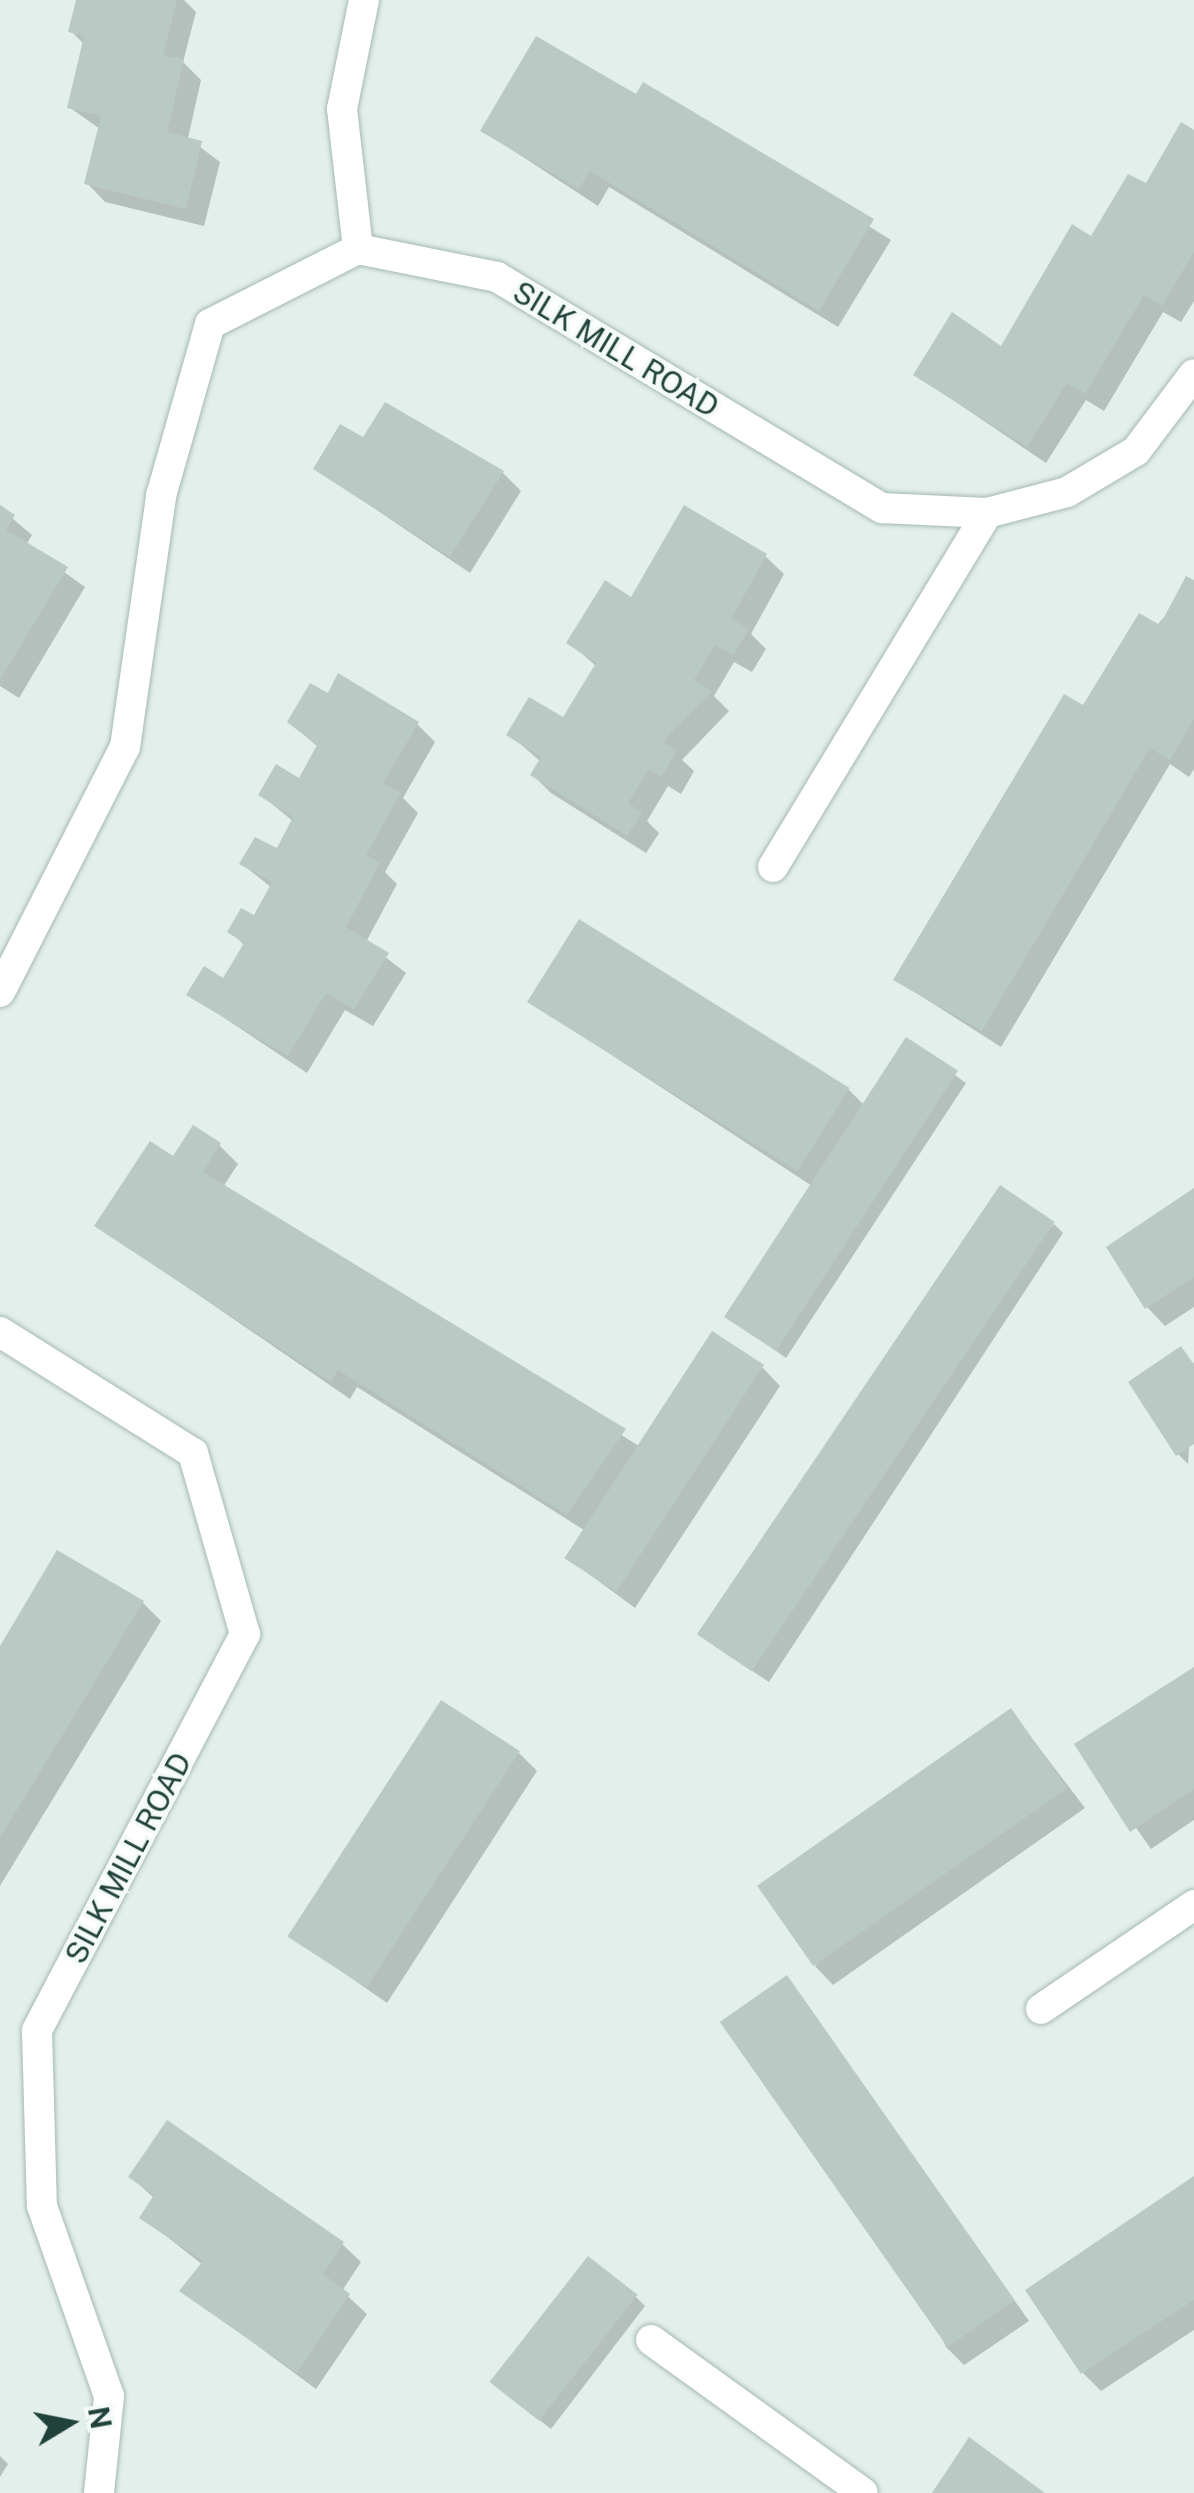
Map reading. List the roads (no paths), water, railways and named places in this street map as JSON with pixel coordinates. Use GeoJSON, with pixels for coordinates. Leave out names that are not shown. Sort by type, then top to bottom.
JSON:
{"type":"FeatureCollection","features":[{"type":"Feature","properties":{"kind":"street"},"geometry":{"type":"LineString","coordinates":[[0,992],[125,747],[161,496],[210,324],[358,249],[342,109],[364,0]]}},
{"type":"Feature","properties":{"kind":"street","name":"SILK MILL ROAD"},"geometry":{"type":"LineString","coordinates":[[358,249],[497,277],[882,508],[987,513],[1067,492],[1136,451],[1194,374]]}},
{"type":"Feature","properties":{"kind":"street"},"geometry":{"type":"LineString","coordinates":[[773,867],[987,513]]}},
{"type":"Feature","properties":{"kind":"street","name":"SILK MILL ROAD"},"geometry":{"type":"LineString","coordinates":[[0,1332],[193,1453],[245,1634],[37,2031],[42,2206],[108,2396],[98,2493]]}},
{"type":"Feature","properties":{"kind":"street"},"geometry":{"type":"LineString","coordinates":[[1041,2009],[1194,1905]]}},
{"type":"Feature","properties":{"kind":"street"},"geometry":{"type":"LineString","coordinates":[[651,2340],[864,2493]]}}]}
